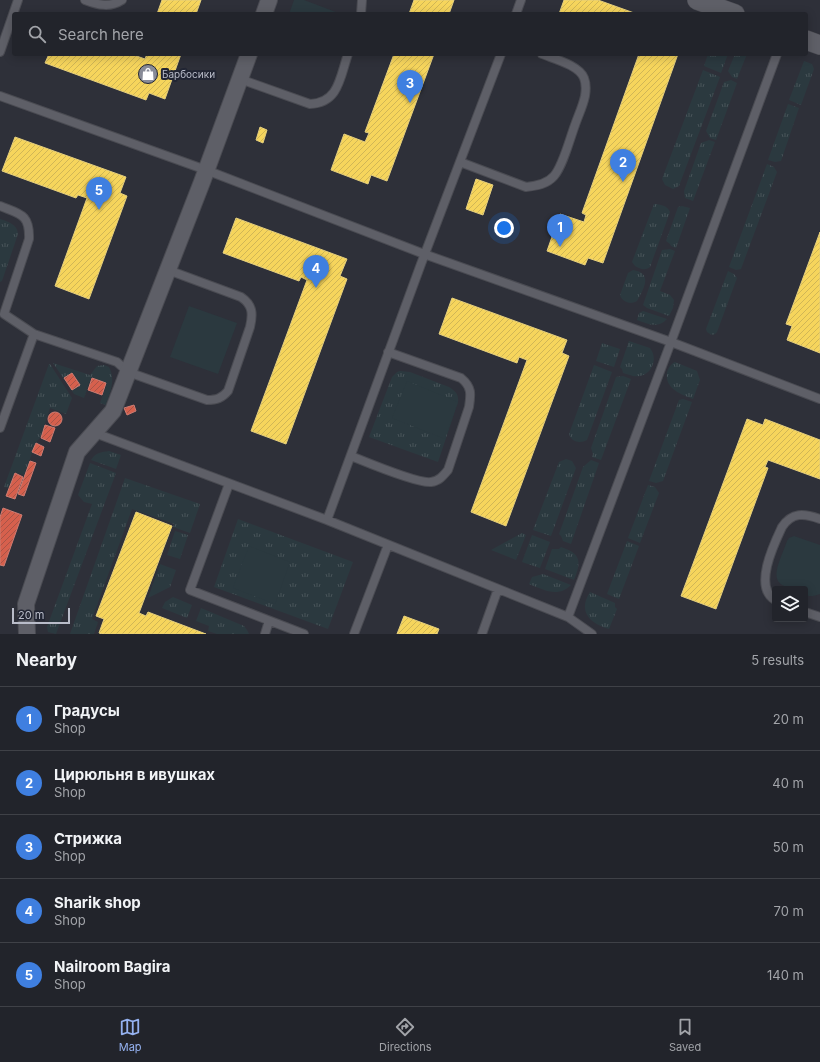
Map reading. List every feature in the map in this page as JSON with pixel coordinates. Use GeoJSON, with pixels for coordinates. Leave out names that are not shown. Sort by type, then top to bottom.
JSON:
{"type":"FeatureCollection","features":[{"type":"Feature","properties":{"kind":"street"},"geometry":{"type":"LineString","coordinates":[[265,12],[269,0]]}},
{"type":"Feature","properties":{"kind":"street"},"geometry":{"type":"LineString","coordinates":[[697,0],[730,12]]}},
{"type":"Feature","properties":{"kind":"street"},"geometry":{"type":"LineString","coordinates":[[808,41],[820,45]]}},
{"type":"Feature","properties":{"kind":"street"},"geometry":{"type":"LineString","coordinates":[[28,634],[26,604],[77,452],[113,411],[248,56]]}},
{"type":"Feature","properties":{"kind":"lane"},"geometry":{"type":"LineString","coordinates":[[14,12],[18,0]]}},
{"type":"Feature","properties":{"kind":"lane"},"geometry":{"type":"LineString","coordinates":[[85,0],[98,5],[107,5],[115,4],[122,0]]}},
{"type":"Feature","properties":{"kind":"lane"},"geometry":{"type":"LineString","coordinates":[[361,12],[362,0]]}},
{"type":"Feature","properties":{"kind":"lane"},"geometry":{"type":"LineString","coordinates":[[517,12],[521,0]]}},
{"type":"Feature","properties":{"kind":"lane"},"geometry":{"type":"LineString","coordinates":[[1,48],[12,17]]}},
{"type":"Feature","properties":{"kind":"lane"},"geometry":{"type":"LineString","coordinates":[[240,79],[310,104],[318,104],[331,97],[336,89],[347,56]]}},
{"type":"Feature","properties":{"kind":"lane"},"geometry":{"type":"LineString","coordinates":[[326,520],[351,456],[424,254],[500,56]]}},
{"type":"Feature","properties":{"kind":"lane"},"geometry":{"type":"LineString","coordinates":[[460,162],[526,187],[537,186],[547,182],[555,176],[585,96],[586,86],[584,77],[578,70],[570,65],[547,56]]}},
{"type":"Feature","properties":{"kind":"lane"},"geometry":{"type":"LineString","coordinates":[[568,617],[776,56]]}},
{"type":"Feature","properties":{"kind":"lane"},"geometry":{"type":"LineString","coordinates":[[0,96],[206,170],[424,254],[671,342],[820,399]]}},
{"type":"Feature","properties":{"kind":"lane"},"geometry":{"type":"LineString","coordinates":[[0,206],[19,213],[29,223],[30,230],[29,238],[2,314],[34,334],[117,362],[128,372],[207,400],[215,400],[223,397],[228,391],[250,327],[253,317],[252,308],[248,301],[241,297],[168,270]]}},
{"type":"Feature","properties":{"kind":"lane"},"geometry":{"type":"LineString","coordinates":[[0,428],[34,334]]}},
{"type":"Feature","properties":{"kind":"lane"},"geometry":{"type":"LineString","coordinates":[[351,456],[418,480],[431,482],[442,478],[448,470],[471,397],[470,389],[466,382],[461,378],[388,352]]}},
{"type":"Feature","properties":{"kind":"lane"},"geometry":{"type":"LineString","coordinates":[[95,433],[326,520],[568,617],[592,634]]}},
{"type":"Feature","properties":{"kind":"lane"},"geometry":{"type":"LineString","coordinates":[[229,484],[190,590],[269,622],[304,634]]}},
{"type":"Feature","properties":{"kind":"lane"},"geometry":{"type":"LineString","coordinates":[[772,597],[767,592],[765,573],[786,520],[798,515],[810,515],[820,519]]}},
{"type":"Feature","properties":{"kind":"lane"},"geometry":{"type":"LineString","coordinates":[[354,634],[388,545]]}},
{"type":"Feature","properties":{"kind":"lane"},"geometry":{"type":"LineString","coordinates":[[482,634],[498,589]]}},
{"type":"Feature","properties":{"kind":"lane"},"geometry":{"type":"LineString","coordinates":[[808,613],[820,617]]}},
{"type":"Feature","properties":{"kind":"lane"},"geometry":{"type":"LineString","coordinates":[[265,634],[269,622]]}},
{"type":"Feature","properties":{"kind":"green space"},"geometry":{"type":"Polygon","coordinates":[[[294,0],[304,0],[336,12],[290,12],[294,0]]]}},
{"type":"Feature","properties":{"kind":"green space"},"geometry":{"type":"Polygon","coordinates":[[[707,56],[727,56],[721,73],[704,66],[707,56]]]}},
{"type":"Feature","properties":{"kind":"green space"},"geometry":{"type":"Polygon","coordinates":[[[734,56],[746,56],[737,79],[732,77],[728,71],[734,56]]]}},
{"type":"Feature","properties":{"kind":"green space"},"geometry":{"type":"Polygon","coordinates":[[[804,61],[812,64],[814,69],[801,105],[789,100],[804,61]]]}},
{"type":"Feature","properties":{"kind":"green space"},"geometry":{"type":"Polygon","coordinates":[[[703,70],[720,77],[679,186],[673,189],[665,185],[662,179],[703,70]]]}},
{"type":"Feature","properties":{"kind":"green space"},"geometry":{"type":"Polygon","coordinates":[[[731,80],[737,83],[716,140],[710,138],[706,131],[724,82],[731,80]]]}},
{"type":"Feature","properties":{"kind":"green space"},"geometry":{"type":"Polygon","coordinates":[[[788,104],[799,108],[781,161],[775,162],[768,160],[788,104]]]}},
{"type":"Feature","properties":{"kind":"green space"},"geometry":{"type":"Polygon","coordinates":[[[709,140],[715,142],[693,201],[685,198],[684,191],[701,143],[709,140]]]}},
{"type":"Feature","properties":{"kind":"green space"},"geometry":{"type":"Polygon","coordinates":[[[767,164],[774,167],[777,172],[741,269],[736,270],[729,267],[767,164]]]}},
{"type":"Feature","properties":{"kind":"green space"},"geometry":{"type":"Polygon","coordinates":[[[654,204],[659,204],[668,208],[670,212],[650,267],[642,269],[635,266],[632,262],[654,204]]]}},
{"type":"Feature","properties":{"kind":"green space"},"geometry":{"type":"Polygon","coordinates":[[[682,206],[690,208],[676,248],[671,246],[666,241],[678,207],[682,206]]]}},
{"type":"Feature","properties":{"kind":"green space"},"geometry":{"type":"Polygon","coordinates":[[[0,219],[9,222],[14,226],[18,234],[2,281],[0,282],[0,219]]]}},
{"type":"Feature","properties":{"kind":"green space"},"geometry":{"type":"Polygon","coordinates":[[[670,249],[675,251],[660,291],[670,295],[674,300],[673,308],[669,316],[647,308],[643,305],[662,250],[670,249]]]}},
{"type":"Feature","properties":{"kind":"green space"},"geometry":{"type":"Polygon","coordinates":[[[633,270],[643,274],[645,282],[637,301],[630,303],[625,301],[620,295],[628,273],[633,270]]]}},
{"type":"Feature","properties":{"kind":"green space"},"geometry":{"type":"Polygon","coordinates":[[[728,271],[734,274],[737,278],[717,332],[714,335],[707,332],[706,329],[728,271]]]}},
{"type":"Feature","properties":{"kind":"green space"},"geometry":{"type":"Polygon","coordinates":[[[189,306],[237,323],[218,374],[170,357],[189,306]]]}},
{"type":"Feature","properties":{"kind":"green space"},"geometry":{"type":"Polygon","coordinates":[[[643,311],[667,319],[656,325],[637,320],[639,313],[643,311]]]}},
{"type":"Feature","properties":{"kind":"green space"},"geometry":{"type":"Polygon","coordinates":[[[629,341],[650,348],[653,353],[654,358],[651,368],[644,375],[633,376],[623,373],[620,367],[629,341]]]}},
{"type":"Feature","properties":{"kind":"green space"},"geometry":{"type":"Polygon","coordinates":[[[602,343],[620,349],[614,367],[596,361],[602,343]]]}},
{"type":"Feature","properties":{"kind":"green space"},"geometry":{"type":"Polygon","coordinates":[[[675,362],[697,371],[700,380],[693,399],[671,387],[667,379],[667,371],[675,362]]]}},
{"type":"Feature","properties":{"kind":"green space"},"geometry":{"type":"Polygon","coordinates":[[[53,363],[90,375],[97,366],[104,365],[109,367],[112,381],[111,391],[106,405],[100,403],[107,383],[91,378],[84,398],[74,394],[53,363]]]}},
{"type":"Feature","properties":{"kind":"green space"},"geometry":{"type":"Polygon","coordinates":[[[49,364],[72,398],[66,414],[50,408],[40,438],[36,442],[24,475],[15,472],[9,488],[4,487],[49,364]]]}},
{"type":"Feature","properties":{"kind":"green space"},"geometry":{"type":"Polygon","coordinates":[[[594,365],[612,372],[587,440],[576,442],[570,437],[569,434],[594,365]]]}},
{"type":"Feature","properties":{"kind":"green space"},"geometry":{"type":"Polygon","coordinates":[[[400,371],[410,372],[449,387],[455,391],[457,395],[458,402],[438,462],[369,437],[392,377],[400,371]]]}},
{"type":"Feature","properties":{"kind":"green space"},"geometry":{"type":"Polygon","coordinates":[[[623,376],[631,379],[601,460],[592,457],[593,454],[591,448],[616,377],[623,376]]]}},
{"type":"Feature","properties":{"kind":"green space"},"geometry":{"type":"Polygon","coordinates":[[[407,381],[458,402],[445,439],[392,418],[407,381]]]}},
{"type":"Feature","properties":{"kind":"green space"},"geometry":{"type":"Polygon","coordinates":[[[683,399],[692,402],[663,481],[656,483],[649,481],[679,400],[683,399]]]}},
{"type":"Feature","properties":{"kind":"green space"},"geometry":{"type":"Polygon","coordinates":[[[109,451],[121,455],[116,469],[91,460],[98,453],[109,451]]]}},
{"type":"Feature","properties":{"kind":"green space"},"geometry":{"type":"Polygon","coordinates":[[[566,459],[572,461],[576,468],[551,536],[533,530],[559,462],[566,459]]]}},
{"type":"Feature","properties":{"kind":"green space"},"geometry":{"type":"Polygon","coordinates":[[[591,460],[599,463],[571,544],[563,541],[559,534],[583,467],[591,460]]]}},
{"type":"Feature","properties":{"kind":"green space"},"geometry":{"type":"Polygon","coordinates":[[[90,463],[116,473],[56,634],[48,632],[47,627],[92,504],[84,502],[78,495],[90,463]]]}},
{"type":"Feature","properties":{"kind":"green space"},"geometry":{"type":"Polygon","coordinates":[[[125,478],[200,504],[190,533],[173,527],[174,524],[132,509],[92,619],[98,622],[94,634],[70,634],[125,478]]]}},
{"type":"Feature","properties":{"kind":"green space"},"geometry":{"type":"Polygon","coordinates":[[[648,485],[655,487],[659,493],[640,543],[628,538],[648,485]]]}},
{"type":"Feature","properties":{"kind":"green space"},"geometry":{"type":"Polygon","coordinates":[[[238,519],[353,562],[328,629],[214,587],[238,519]]]}},
{"type":"Feature","properties":{"kind":"green space"},"geometry":{"type":"Polygon","coordinates":[[[175,531],[188,535],[180,559],[167,555],[175,531]]]}},
{"type":"Feature","properties":{"kind":"green space"},"geometry":{"type":"Polygon","coordinates":[[[522,533],[526,535],[516,560],[491,550],[522,533]]]}},
{"type":"Feature","properties":{"kind":"green space"},"geometry":{"type":"Polygon","coordinates":[[[532,535],[550,542],[540,568],[522,562],[532,535]]]}},
{"type":"Feature","properties":{"kind":"green space"},"geometry":{"type":"Polygon","coordinates":[[[794,536],[820,545],[820,594],[808,596],[808,586],[786,586],[778,581],[776,576],[777,568],[789,538],[794,536]]]}},
{"type":"Feature","properties":{"kind":"green space"},"geometry":{"type":"Polygon","coordinates":[[[627,541],[639,546],[619,599],[607,594],[627,541]]]}},
{"type":"Feature","properties":{"kind":"green space"},"geometry":{"type":"Polygon","coordinates":[[[249,546],[290,562],[275,604],[233,588],[249,546]]]}},
{"type":"Feature","properties":{"kind":"green space"},"geometry":{"type":"Polygon","coordinates":[[[561,547],[573,553],[578,559],[578,568],[574,580],[545,569],[552,549],[559,549],[561,547]]]}},
{"type":"Feature","properties":{"kind":"green space"},"geometry":{"type":"Polygon","coordinates":[[[160,564],[176,570],[170,587],[148,598],[160,564]]]}},
{"type":"Feature","properties":{"kind":"green space"},"geometry":{"type":"Polygon","coordinates":[[[543,574],[571,585],[561,591],[551,592],[529,584],[532,577],[543,574]]]}},
{"type":"Feature","properties":{"kind":"green space"},"geometry":{"type":"Polygon","coordinates":[[[590,592],[615,603],[615,607],[617,609],[609,629],[597,624],[588,616],[585,606],[586,599],[590,592]]]}},
{"type":"Feature","properties":{"kind":"green space"},"geometry":{"type":"Polygon","coordinates":[[[173,597],[192,605],[187,618],[162,608],[165,602],[173,597]]]}},
{"type":"Feature","properties":{"kind":"green space"},"geometry":{"type":"Polygon","coordinates":[[[201,608],[244,626],[249,634],[217,634],[208,631],[209,626],[196,621],[201,608]]]}},
{"type":"Feature","properties":{"kind":"building: Homes"},"geometry":{"type":"Polygon","coordinates":[[[162,0],[201,0],[197,12],[158,12],[162,0]]]}},
{"type":"Feature","properties":{"kind":"building: Homes"},"geometry":{"type":"Polygon","coordinates":[[[414,0],[454,0],[450,12],[410,12],[414,0]]]}},
{"type":"Feature","properties":{"kind":"building: Homes"},"geometry":{"type":"Polygon","coordinates":[[[564,0],[598,0],[631,12],[560,12],[564,0]]]}},
{"type":"Feature","properties":{"kind":"building: Homes"},"geometry":{"type":"Polygon","coordinates":[[[48,56],[137,56],[145,59],[146,56],[180,56],[165,99],[149,93],[146,100],[45,63],[48,56]]]}},
{"type":"Feature","properties":{"kind":"building: Homes"},"geometry":{"type":"Polygon","coordinates":[[[393,56],[433,56],[387,181],[371,175],[368,184],[331,170],[344,134],[365,142],[369,133],[365,132],[393,56]]]}},
{"type":"Feature","properties":{"kind":"building: Homes"},"geometry":{"type":"Polygon","coordinates":[[[638,56],[677,56],[603,263],[588,258],[585,265],[547,251],[560,214],[584,222],[586,215],[582,213],[638,56]]]}},
{"type":"Feature","properties":{"kind":"building: Homes"},"geometry":{"type":"Polygon","coordinates":[[[260,127],[267,130],[263,143],[256,140],[260,127]]]}},
{"type":"Feature","properties":{"kind":"building: Homes"},"geometry":{"type":"Polygon","coordinates":[[[15,137],[126,177],[120,193],[127,196],[89,299],[55,286],[87,198],[78,195],[76,198],[2,171],[15,137]]]}},
{"type":"Feature","properties":{"kind":"building: Homes"},"geometry":{"type":"Polygon","coordinates":[[[476,179],[493,185],[483,215],[466,209],[476,179]]]}},
{"type":"Feature","properties":{"kind":"building: Homes"},"geometry":{"type":"Polygon","coordinates":[[[236,218],[347,259],[340,276],[347,279],[286,444],[251,431],[307,280],[301,277],[299,281],[223,253],[236,218]]]}},
{"type":"Feature","properties":{"kind":"building: Homes"},"geometry":{"type":"Polygon","coordinates":[[[820,232],[820,353],[787,340],[792,326],[786,324],[820,232]]]}},
{"type":"Feature","properties":{"kind":"building: Homes"},"geometry":{"type":"Polygon","coordinates":[[[452,298],[567,340],[562,353],[569,356],[506,526],[471,512],[527,360],[519,357],[517,363],[439,334],[452,298]]]}},
{"type":"Feature","properties":{"kind":"building: Homes"},"geometry":{"type":"Polygon","coordinates":[[[747,419],[763,425],[765,419],[820,440],[820,479],[768,460],[765,467],[768,468],[716,609],[681,596],[747,419]]]}},
{"type":"Feature","properties":{"kind":"building: Homes"},"geometry":{"type":"Polygon","coordinates":[[[136,512],[172,526],[139,613],[146,616],[148,612],[206,634],[99,633],[104,619],[96,616],[136,512]]]}},
{"type":"Feature","properties":{"kind":"building: Homes"},"geometry":{"type":"Polygon","coordinates":[[[404,616],[439,629],[437,634],[397,634],[404,616]]]}},
{"type":"Feature","properties":{"kind":"building: Shops"},"geometry":{"type":"Polygon","coordinates":[[[72,373],[80,385],[72,390],[64,378],[72,373]]]}},
{"type":"Feature","properties":{"kind":"building: Shops"},"geometry":{"type":"Polygon","coordinates":[[[92,378],[106,383],[102,395],[88,390],[92,378]]]}},
{"type":"Feature","properties":{"kind":"building: Shops"},"geometry":{"type":"Polygon","coordinates":[[[134,405],[136,411],[127,415],[124,408],[134,405]]]}},
{"type":"Feature","properties":{"kind":"building: Shops"},"geometry":{"type":"Polygon","coordinates":[[[55,412],[60,414],[62,419],[60,424],[55,426],[50,424],[48,419],[50,414],[55,412]]]}},
{"type":"Feature","properties":{"kind":"building: Shops"},"geometry":{"type":"Polygon","coordinates":[[[45,425],[55,428],[50,442],[41,438],[45,425]]]}},
{"type":"Feature","properties":{"kind":"building: Shops"},"geometry":{"type":"Polygon","coordinates":[[[36,443],[44,447],[41,456],[32,452],[36,443]]]}},
{"type":"Feature","properties":{"kind":"building: Shops"},"geometry":{"type":"Polygon","coordinates":[[[30,461],[36,463],[24,496],[18,494],[30,461]]]}},
{"type":"Feature","properties":{"kind":"building: Shops"},"geometry":{"type":"Polygon","coordinates":[[[15,473],[23,477],[15,499],[6,496],[15,473]]]}},
{"type":"Feature","properties":{"kind":"building: Shops"},"geometry":{"type":"Polygon","coordinates":[[[3,508],[22,515],[4,566],[0,565],[0,517],[3,508]]]}},
{"type":"Feature","properties":{"kind":"place","name":"Барбосики"},"geometry":{"type":"Point","coordinates":[148,74]}},
{"type":"Feature","properties":{"kind":"place","name":"Стрижка"},"geometry":{"type":"Point","coordinates":[410,103]}},
{"type":"Feature","properties":{"kind":"place","name":"Цирюльня в ивушках"},"geometry":{"type":"Point","coordinates":[623,182]}},
{"type":"Feature","properties":{"kind":"place","name":"Nailroom Bagira"},"geometry":{"type":"Point","coordinates":[99,210]}},
{"type":"Feature","properties":{"kind":"place","name":"Градусы"},"geometry":{"type":"Point","coordinates":[560,247]}},
{"type":"Feature","properties":{"kind":"place","name":"Sharik shop"},"geometry":{"type":"Point","coordinates":[316,288]}}]}
